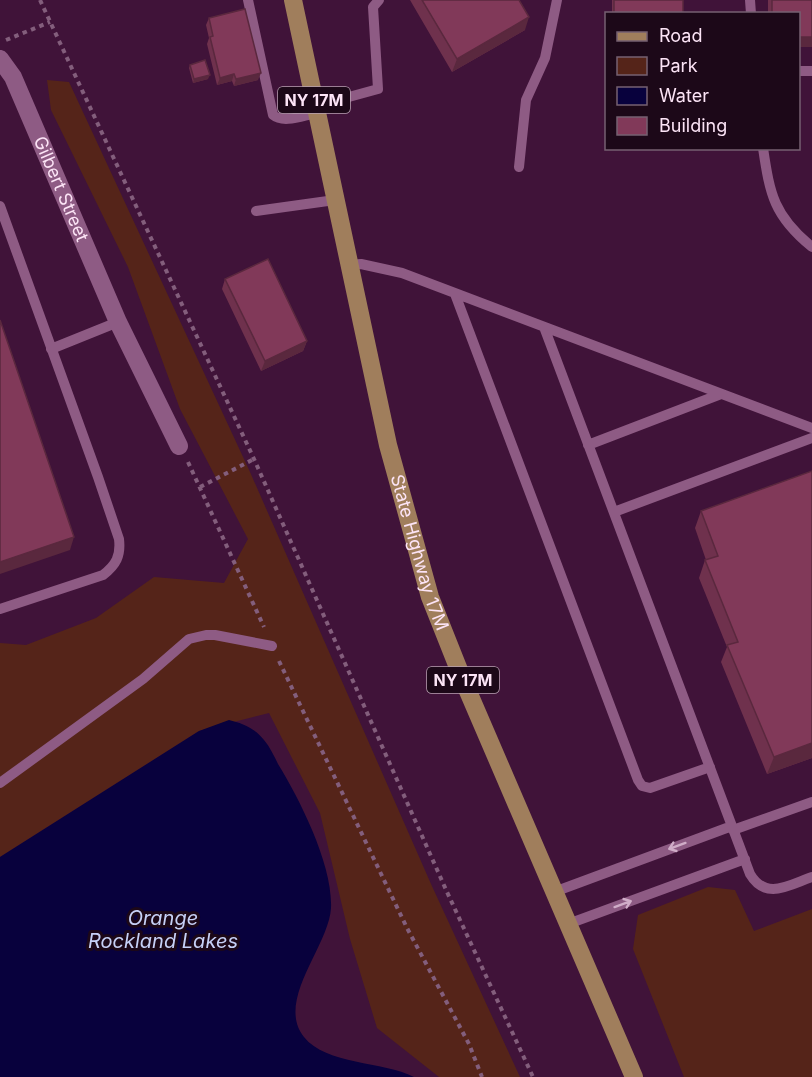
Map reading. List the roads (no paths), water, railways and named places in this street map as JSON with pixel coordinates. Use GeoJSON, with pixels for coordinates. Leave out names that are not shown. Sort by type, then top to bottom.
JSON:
{"type":"FeatureCollection","features":[{"type":"Feature","properties":{"kind":"main road","name":"State Highway 17M"},"geometry":{"type":"LineString","coordinates":[[293,0],[388,445],[430,597],[448,644],[634,1077]]}},
{"type":"Feature","properties":{"kind":"street","name":"Gilbert Street"},"geometry":{"type":"LineString","coordinates":[[0,59],[13,76],[118,321],[179,446]]}},
{"type":"Feature","properties":{"kind":"lane"},"geometry":{"type":"LineString","coordinates":[[248,0],[273,115],[276,118],[285,119],[378,89],[373,7],[379,0]]}},
{"type":"Feature","properties":{"kind":"lane"},"geometry":{"type":"LineString","coordinates":[[519,167],[526,100],[545,58],[557,0]]}},
{"type":"Feature","properties":{"kind":"lane"},"geometry":{"type":"LineString","coordinates":[[763,150],[769,187],[779,210],[794,232],[812,247]]}},
{"type":"Feature","properties":{"kind":"lane"},"geometry":{"type":"LineString","coordinates":[[256,211],[335,200]]}},
{"type":"Feature","properties":{"kind":"lane"},"geometry":{"type":"LineString","coordinates":[[0,206],[115,529],[120,549],[115,565],[103,575],[0,609]]}},
{"type":"Feature","properties":{"kind":"lane"},"geometry":{"type":"LineString","coordinates":[[348,265],[361,264],[402,273],[812,428]]}},
{"type":"Feature","properties":{"kind":"lane"},"geometry":{"type":"LineString","coordinates":[[455,294],[638,780],[642,786],[650,788],[710,767]]}},
{"type":"Feature","properties":{"kind":"lane"},"geometry":{"type":"LineString","coordinates":[[51,349],[118,321]]}},
{"type":"Feature","properties":{"kind":"lane"},"geometry":{"type":"LineString","coordinates":[[544,327],[733,828],[756,883],[763,888],[780,888],[812,877]]}},
{"type":"Feature","properties":{"kind":"lane"},"geometry":{"type":"LineString","coordinates":[[588,445],[721,394]]}},
{"type":"Feature","properties":{"kind":"lane"},"geometry":{"type":"LineString","coordinates":[[614,512],[812,438]]}},
{"type":"Feature","properties":{"kind":"lane"},"geometry":{"type":"LineString","coordinates":[[0,783],[143,679],[189,639],[215,635],[272,646]]}},
{"type":"Feature","properties":{"kind":"lane"},"geometry":{"type":"LineString","coordinates":[[554,892],[812,802]]}},
{"type":"Feature","properties":{"kind":"lane"},"geometry":{"type":"LineString","coordinates":[[568,924],[745,859]]}},
{"type":"Feature","properties":{"kind":"water","name":"Orange Rockland Lakes"},"geometry":{"type":"Polygon","coordinates":[[[229,720],[253,730],[268,746],[314,833],[327,872],[331,908],[328,923],[299,990],[296,1007],[297,1023],[304,1037],[326,1053],[414,1077],[0,1077],[0,857],[199,731],[229,720]]]}}]}
